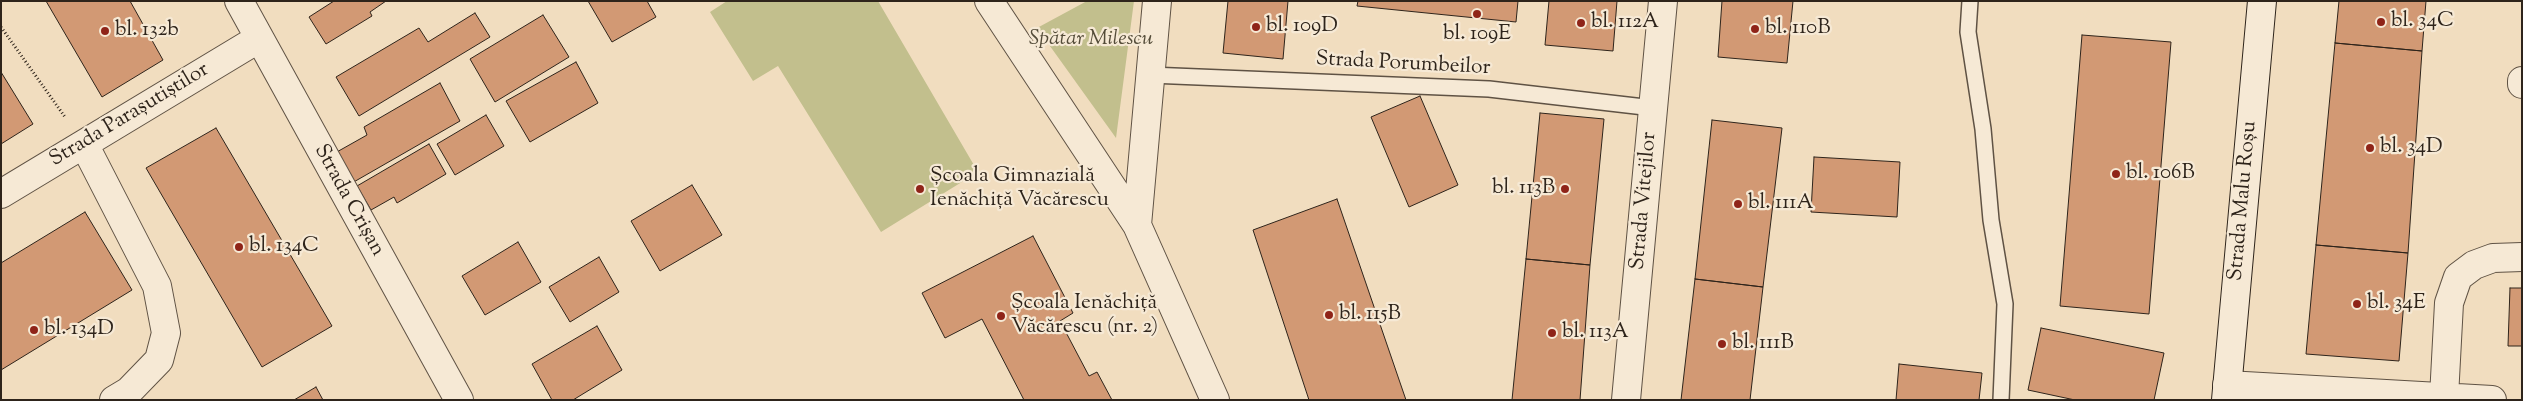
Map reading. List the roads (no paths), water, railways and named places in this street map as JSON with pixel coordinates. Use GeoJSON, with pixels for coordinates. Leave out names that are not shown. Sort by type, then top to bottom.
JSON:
{"type":"FeatureCollection","features":[{"type":"Feature","properties":{"kind":"street","name":"Strada Crișan"},"geometry":{"type":"LineString","coordinates":[[239,1],[459,400]]}},
{"type":"Feature","properties":{"kind":"street"},"geometry":{"type":"LineString","coordinates":[[989,1],[1137,225],[1215,400]]}},
{"type":"Feature","properties":{"kind":"street"},"geometry":{"type":"LineString","coordinates":[[1137,225],[1157,1]]}},
{"type":"Feature","properties":{"kind":"street","name":"Strada Vitejilor"},"geometry":{"type":"LineString","coordinates":[[1626,400],[1663,1]]}},
{"type":"Feature","properties":{"kind":"street","name":"Strada Malu Roșu"},"geometry":{"type":"LineString","coordinates":[[2226,392],[2262,1]]}},
{"type":"Feature","properties":{"kind":"street","name":"Strada Parașutiștilor"},"geometry":{"type":"LineString","coordinates":[[1,194],[258,38]]}},
{"type":"Feature","properties":{"kind":"street"},"geometry":{"type":"LineString","coordinates":[[84,144],[157,286],[166,333],[159,360],[129,391],[114,400]]}},
{"type":"Feature","properties":{"kind":"street"},"geometry":{"type":"LineString","coordinates":[[2444,397],[2450,303],[2458,277],[2474,265],[2492,258],[2522,257]]}},
{"type":"Feature","properties":{"kind":"street"},"geometry":{"type":"LineString","coordinates":[[2226,392],[2444,397],[2492,400]]}},
{"type":"Feature","properties":{"kind":"lane"},"geometry":{"type":"LineString","coordinates":[[1970,1],[1968,32],[1983,129],[1991,220],[2005,304],[2001,400]]}},
{"type":"Feature","properties":{"kind":"lane","name":"Strada Porumbeilor"},"geometry":{"type":"LineString","coordinates":[[1150,75],[1489,89],[1654,108]]}},
{"type":"Feature","properties":{"kind":"place","name":"bl. 109E"},"geometry":{"type":"Point","coordinates":[1477,14]}},
{"type":"Feature","properties":{"kind":"place","name":"bl. 34C"},"geometry":{"type":"Point","coordinates":[2381,22]}},
{"type":"Feature","properties":{"kind":"place","name":"bl. 112A"},"geometry":{"type":"Point","coordinates":[1581,23]}},
{"type":"Feature","properties":{"kind":"place","name":"bl. 109D"},"geometry":{"type":"Point","coordinates":[1256,27]}},
{"type":"Feature","properties":{"kind":"place","name":"bl. 110B"},"geometry":{"type":"Point","coordinates":[1755,29]}},
{"type":"Feature","properties":{"kind":"place","name":"bl. 132b"},"geometry":{"type":"Point","coordinates":[105,31]}},
{"type":"Feature","properties":{"kind":"place","name":"bl. 34D"},"geometry":{"type":"Point","coordinates":[2370,148]}},
{"type":"Feature","properties":{"kind":"place","name":"bl. 106B"},"geometry":{"type":"Point","coordinates":[2116,174]}},
{"type":"Feature","properties":{"kind":"place","name":"Școala Gimnazială Ienăchiță Văcărescu"},"geometry":{"type":"Point","coordinates":[920,189]}},
{"type":"Feature","properties":{"kind":"place","name":"bl. 113B"},"geometry":{"type":"Point","coordinates":[1565,189]}},
{"type":"Feature","properties":{"kind":"place","name":"bl. 111A"},"geometry":{"type":"Point","coordinates":[1738,204]}},
{"type":"Feature","properties":{"kind":"place","name":"bl. 134C"},"geometry":{"type":"Point","coordinates":[239,247]}},
{"type":"Feature","properties":{"kind":"place","name":"bl. 34E"},"geometry":{"type":"Point","coordinates":[2357,304]}},
{"type":"Feature","properties":{"kind":"place","name":"bl. 115B"},"geometry":{"type":"Point","coordinates":[1329,315]}},
{"type":"Feature","properties":{"kind":"place","name":"Școala Ienăchiță Văcărescu (nr. 2)"},"geometry":{"type":"Point","coordinates":[1001,316]}},
{"type":"Feature","properties":{"kind":"place","name":"bl. 134D"},"geometry":{"type":"Point","coordinates":[34,330]}},
{"type":"Feature","properties":{"kind":"place","name":"bl. 113A"},"geometry":{"type":"Point","coordinates":[1552,333]}},
{"type":"Feature","properties":{"kind":"place","name":"bl. 111B"},"geometry":{"type":"Point","coordinates":[1722,344]}},
{"type":"Feature","properties":{"kind":"park label","name":"Spătar Milescu"},"geometry":{"type":"Point","coordinates":[1091,40]}}]}
